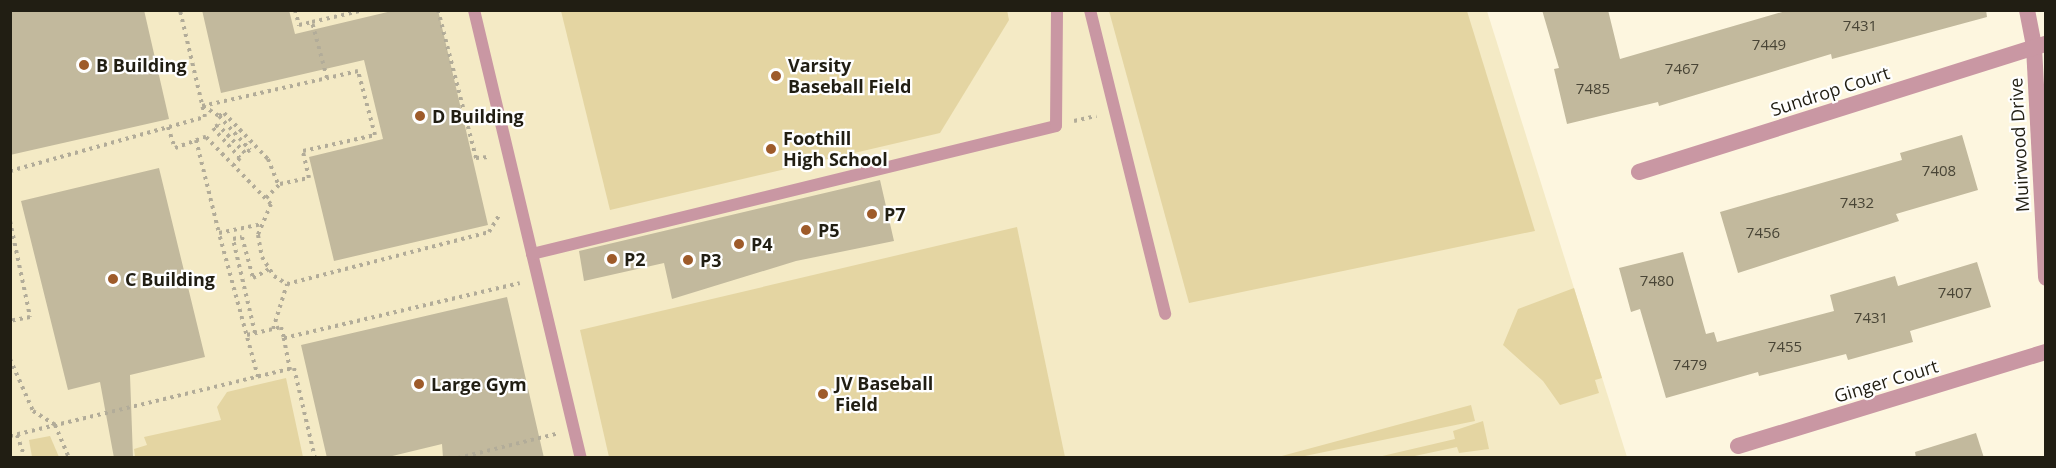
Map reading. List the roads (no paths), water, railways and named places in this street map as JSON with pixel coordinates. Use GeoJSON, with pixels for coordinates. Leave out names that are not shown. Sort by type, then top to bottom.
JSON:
{"type":"FeatureCollection","features":[{"type":"Feature","properties":{"kind":"street","name":"Muirwood Drive"},"geometry":{"type":"LineString","coordinates":[[2027,10],[2040,45],[2046,278]]}},
{"type":"Feature","properties":{"kind":"street","name":"Sundrop Court"},"geometry":{"type":"LineString","coordinates":[[1639,172],[2040,45]]}},
{"type":"Feature","properties":{"kind":"street","name":"Ginger Court"},"geometry":{"type":"LineString","coordinates":[[1738,447],[2046,352]]}},
{"type":"Feature","properties":{"kind":"lane"},"geometry":{"type":"LineString","coordinates":[[474,10],[581,458]]}},
{"type":"Feature","properties":{"kind":"lane"},"geometry":{"type":"LineString","coordinates":[[532,254],[1056,126],[1057,10]]}},
{"type":"Feature","properties":{"kind":"lane"},"geometry":{"type":"LineString","coordinates":[[1090,10],[1165,314]]}},
{"type":"Feature","properties":{"kind":"place","name":"B Building"},"geometry":{"type":"Point","coordinates":[84,65]}},
{"type":"Feature","properties":{"kind":"place","name":"Varsity Baseball Field"},"geometry":{"type":"Point","coordinates":[776,76]}},
{"type":"Feature","properties":{"kind":"place","name":"D Building"},"geometry":{"type":"Point","coordinates":[420,116]}},
{"type":"Feature","properties":{"kind":"place","name":"Foothill High School"},"geometry":{"type":"Point","coordinates":[771,149]}},
{"type":"Feature","properties":{"kind":"place","name":"P7"},"geometry":{"type":"Point","coordinates":[872,214]}},
{"type":"Feature","properties":{"kind":"place","name":"P5"},"geometry":{"type":"Point","coordinates":[806,230]}},
{"type":"Feature","properties":{"kind":"place","name":"P4"},"geometry":{"type":"Point","coordinates":[739,244]}},
{"type":"Feature","properties":{"kind":"place","name":"P2"},"geometry":{"type":"Point","coordinates":[612,259]}},
{"type":"Feature","properties":{"kind":"place","name":"P3"},"geometry":{"type":"Point","coordinates":[688,260]}},
{"type":"Feature","properties":{"kind":"place","name":"C Building"},"geometry":{"type":"Point","coordinates":[113,279]}},
{"type":"Feature","properties":{"kind":"place","name":"Large Gym"},"geometry":{"type":"Point","coordinates":[419,384]}},
{"type":"Feature","properties":{"kind":"place","name":"JV Baseball Field"},"geometry":{"type":"Point","coordinates":[823,394]}}]}
